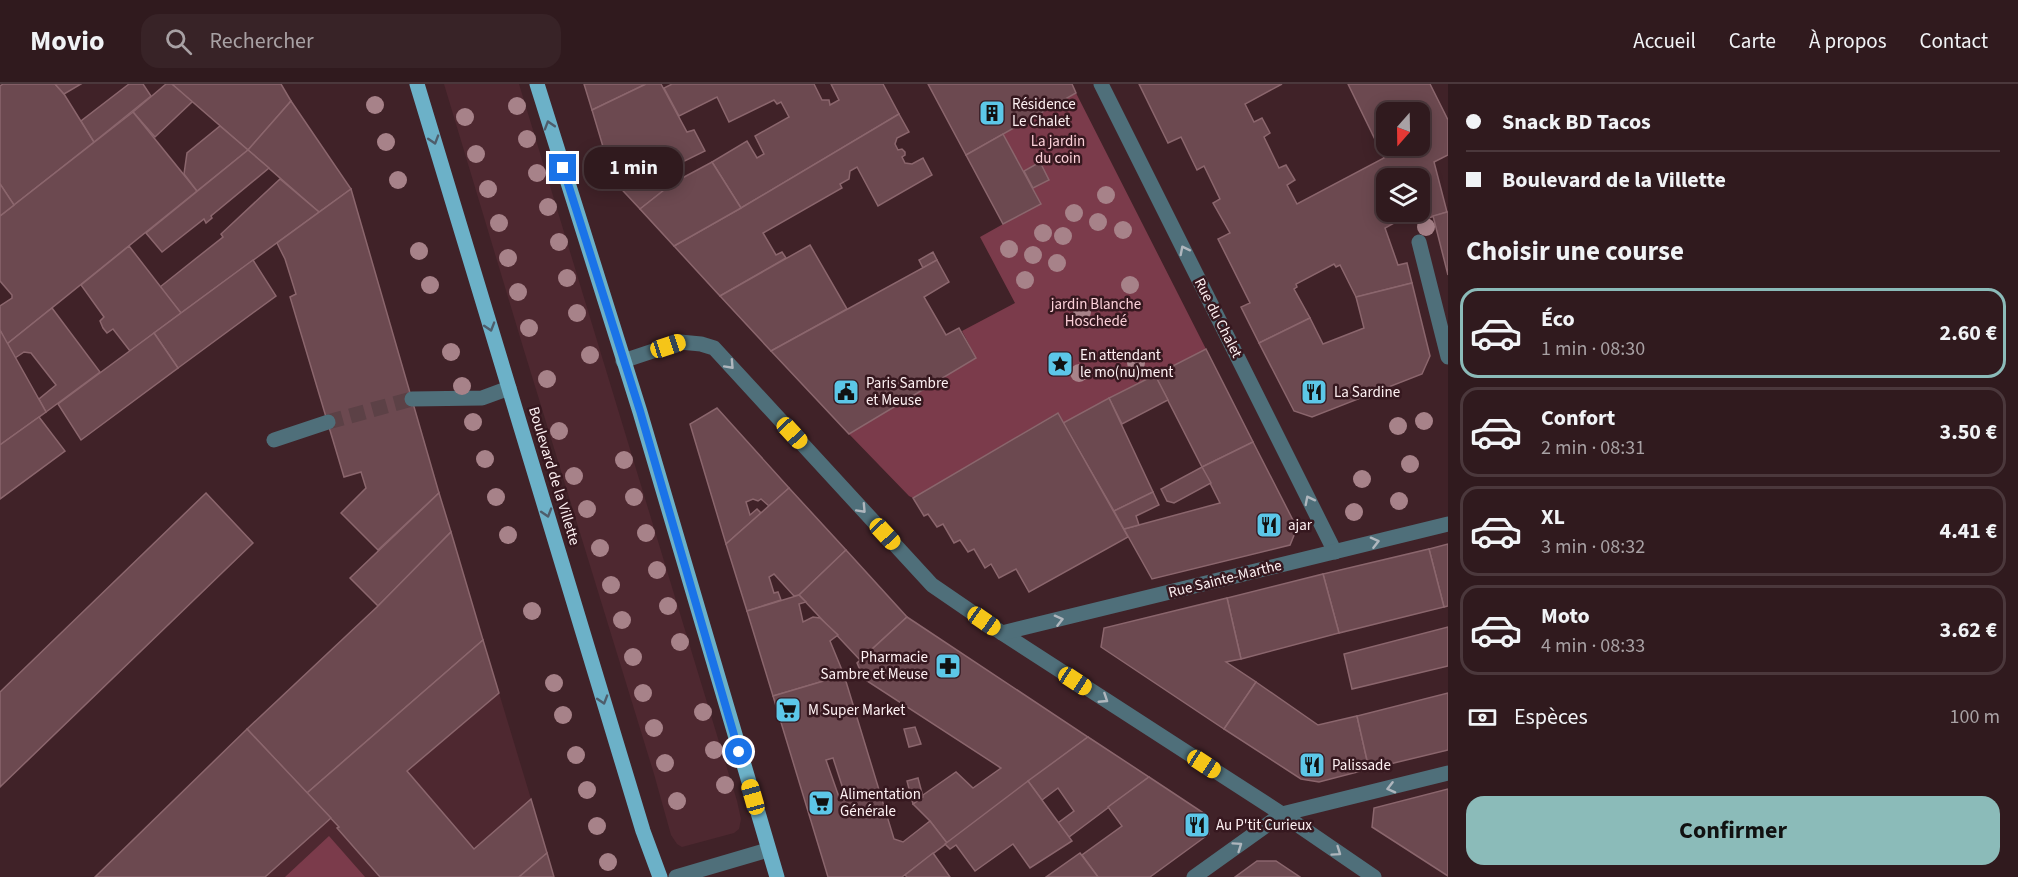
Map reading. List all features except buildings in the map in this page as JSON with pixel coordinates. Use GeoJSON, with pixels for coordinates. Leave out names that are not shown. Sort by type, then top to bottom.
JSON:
{"type":"FeatureCollection","features":[{"type":"Feature","properties":{"kind":"main road","name":"Boulevard de la Villette"},"geometry":{"type":"LineString","coordinates":[[417,84],[643,831],[660,877]]}},
{"type":"Feature","properties":{"kind":"main road"},"geometry":{"type":"LineString","coordinates":[[537,84],[640,411],[777,877]]}},
{"type":"Feature","properties":{"kind":"street","name":"Rue du Chalet"},"geometry":{"type":"LineString","coordinates":[[1101,84],[1335,552]]}},
{"type":"Feature","properties":{"kind":"street"},"geometry":{"type":"LineString","coordinates":[[1419,242],[1448,357]]}},
{"type":"Feature","properties":{"kind":"street"},"geometry":{"type":"LineString","coordinates":[[623,361],[680,342],[714,348],[932,585],[1002,633],[1282,814],[1374,877]]}},
{"type":"Feature","properties":{"kind":"street"},"geometry":{"type":"LineString","coordinates":[[412,399],[482,398],[509,388]]}},
{"type":"Feature","properties":{"kind":"street"},"geometry":{"type":"LineString","coordinates":[[274,440],[328,422]]}},
{"type":"Feature","properties":{"kind":"street","name":"Rue Sainte-Marthe"},"geometry":{"type":"LineString","coordinates":[[1002,633],[1448,524]]}},
{"type":"Feature","properties":{"kind":"street"},"geometry":{"type":"LineString","coordinates":[[1194,877],[1282,814],[1448,773]]}},
{"type":"Feature","properties":{"kind":"street"},"geometry":{"type":"LineString","coordinates":[[676,877],[768,850]]}},
{"type":"Feature","properties":{"kind":"shaded area"},"geometry":{"type":"Polygon","coordinates":[[[444,84],[519,84],[737,801],[741,819],[739,829],[734,833],[682,847],[671,835],[444,84]]]}},
{"type":"Feature","properties":{"kind":"shaded area"},"geometry":{"type":"Polygon","coordinates":[[[483,640],[531,799],[519,877],[95,877],[247,729],[308,793],[483,640]]]}},
{"type":"Feature","properties":{"kind":"green space","name":"jardin Blanche Hoschedé"},"geometry":{"type":"Polygon","coordinates":[[[1076,93],[1206,349],[1063,423],[1057,413],[913,498],[849,434],[976,358],[962,331],[1015,303],[980,237],[1041,203],[1003,134],[1076,93]]]}},
{"type":"Feature","properties":{"kind":"green space"},"geometry":{"type":"Polygon","coordinates":[[[329,836],[365,877],[285,877],[329,836]]]}},
{"type":"Feature","properties":{"kind":"tunnel"},"geometry":{"type":"LineString","coordinates":[[328,422],[412,399]]}},
{"type":"Feature","properties":{"kind":"place","name":"Résidence Le Chalet"},"geometry":{"type":"Point","coordinates":[992,113]}},
{"type":"Feature","properties":{"kind":"place","name":"En attendant le mo(nu)ment"},"geometry":{"type":"Point","coordinates":[1060,364]}},
{"type":"Feature","properties":{"kind":"place","name":"Paris Sambre et Meuse"},"geometry":{"type":"Point","coordinates":[846,392]}},
{"type":"Feature","properties":{"kind":"place","name":"La Sardine"},"geometry":{"type":"Point","coordinates":[1314,392]}},
{"type":"Feature","properties":{"kind":"place","name":"ajar"},"geometry":{"type":"Point","coordinates":[1269,525]}},
{"type":"Feature","properties":{"kind":"place","name":"Pharmacie Sambre et Meuse"},"geometry":{"type":"Point","coordinates":[948,666]}},
{"type":"Feature","properties":{"kind":"place","name":"M Super Market"},"geometry":{"type":"Point","coordinates":[788,710]}},
{"type":"Feature","properties":{"kind":"place","name":"Palissade"},"geometry":{"type":"Point","coordinates":[1312,765]}},
{"type":"Feature","properties":{"kind":"place","name":"Alimentation Générale"},"geometry":{"type":"Point","coordinates":[821,803]}},
{"type":"Feature","properties":{"kind":"place","name":"Au P'tit Curieux"},"geometry":{"type":"Point","coordinates":[1197,825]}},
{"type":"Feature","properties":{"kind":"route"},"geometry":{"type":"LineString","coordinates":[[563,168],[640,411],[739,752]]}},
{"type":"Feature","properties":{"kind":"park label","name":"La jardin du coin"},"geometry":{"type":"Point","coordinates":[1058,150]}}]}
